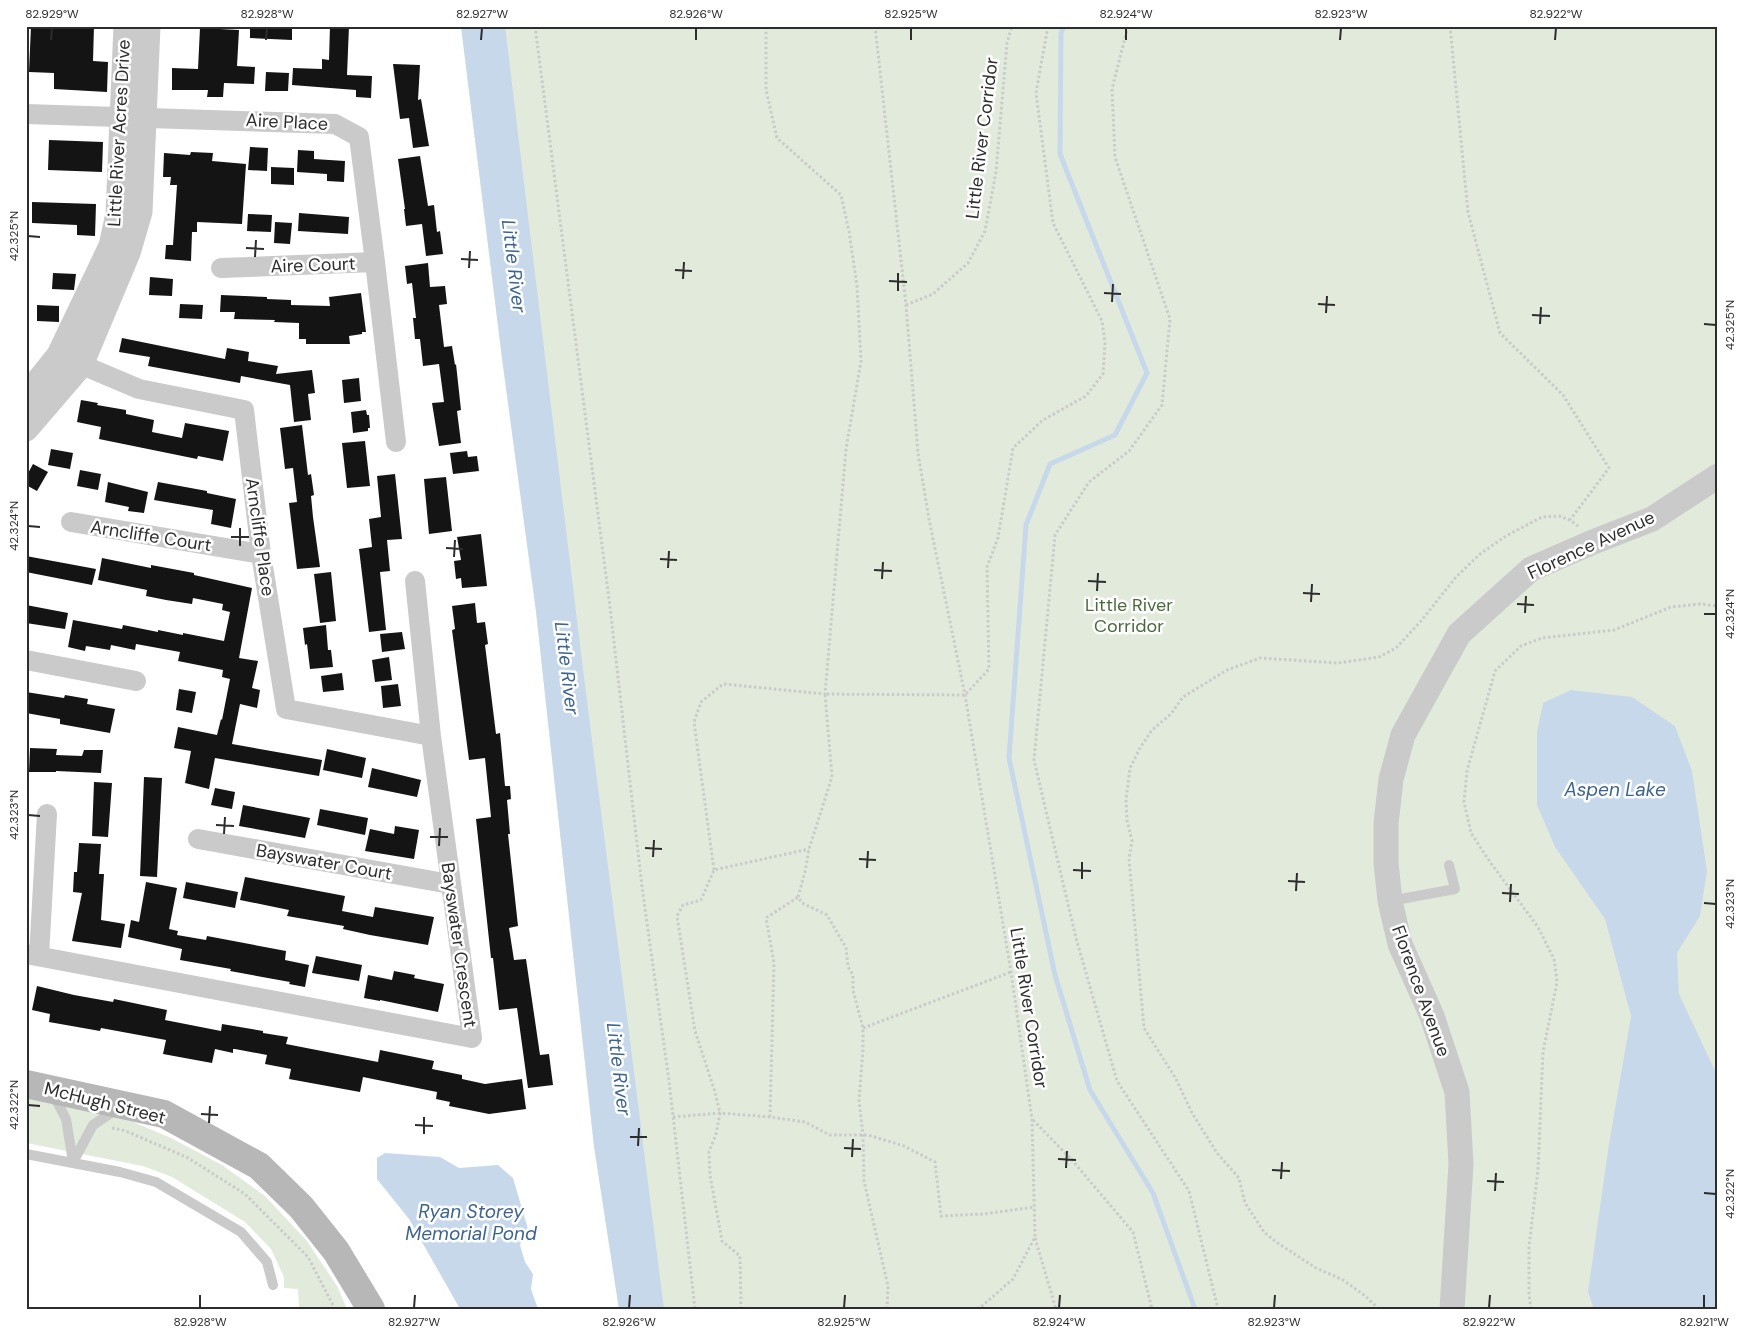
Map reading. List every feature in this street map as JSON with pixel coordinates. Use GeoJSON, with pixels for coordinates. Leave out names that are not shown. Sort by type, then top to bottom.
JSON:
{"type":"FeatureCollection","features":[{"type":"Feature","properties":{"kind":"main road","name":"McHugh Street"},"geometry":{"type":"LineString","coordinates":[[38,1086],[164,1114],[259,1166],[301,1207],[336,1251],[370,1309]]}},
{"type":"Feature","properties":{"kind":"street","name":"Little River Acres Drive"},"geometry":{"type":"LineString","coordinates":[[126,26],[133,116]]}},
{"type":"Feature","properties":{"kind":"street","name":"Little River Acres Drive"},"geometry":{"type":"LineString","coordinates":[[26,428],[70,360],[111,246],[118,214],[148,26]]}},
{"type":"Feature","properties":{"kind":"street","name":"Aire Place"},"geometry":{"type":"LineString","coordinates":[[26,114],[335,124],[358,137],[396,442]]}},
{"type":"Feature","properties":{"kind":"street","name":"Aire Court"},"geometry":{"type":"LineString","coordinates":[[221,268],[375,262]]}},
{"type":"Feature","properties":{"kind":"street","name":"Little River Acres Drive"},"geometry":{"type":"LineString","coordinates":[[26,396],[70,360]]}},
{"type":"Feature","properties":{"kind":"street","name":"Arncliffe Place"},"geometry":{"type":"LineString","coordinates":[[70,360],[139,389],[244,410],[262,554],[286,708],[431,736]]}},
{"type":"Feature","properties":{"kind":"street","name":"Florence Avenue"},"geometry":{"type":"LineString","coordinates":[[1452,1309],[1461,1164],[1457,1092],[1432,1016],[1400,944],[1390,901],[1386,864],[1386,824],[1391,779],[1403,736],[1459,634],[1531,569],[1652,519],[1718,476]]}},
{"type":"Feature","properties":{"kind":"street","name":"Arncliffe Court"},"geometry":{"type":"LineString","coordinates":[[71,522],[262,554]]}},
{"type":"Feature","properties":{"kind":"street","name":"Bayswater Crescent"},"geometry":{"type":"LineString","coordinates":[[33,955],[472,1038],[431,736],[415,581]]}},
{"type":"Feature","properties":{"kind":"street"},"geometry":{"type":"LineString","coordinates":[[26,660],[136,681]]}},
{"type":"Feature","properties":{"kind":"street"},"geometry":{"type":"LineString","coordinates":[[33,955],[47,814]]}},
{"type":"Feature","properties":{"kind":"street","name":"Bayswater Court"},"geometry":{"type":"LineString","coordinates":[[198,839],[450,884]]}},
{"type":"Feature","properties":{"kind":"lane"},"geometry":{"type":"LineString","coordinates":[[1390,901],[1454,889],[1449,865]]}},
{"type":"Feature","properties":{"kind":"lane"},"geometry":{"type":"LineString","coordinates":[[38,1086],[66,1119],[73,1162]]}},
{"type":"Feature","properties":{"kind":"lane"},"geometry":{"type":"LineString","coordinates":[[73,1162],[94,1124],[123,1105]]}},
{"type":"Feature","properties":{"kind":"lane"},"geometry":{"type":"LineString","coordinates":[[26,1154],[120,1172],[156,1182],[241,1232],[267,1262],[273,1285]]}},
{"type":"Feature","properties":{"kind":"path"},"geometry":{"type":"LineString","coordinates":[[535,26],[610,607],[642,887],[673,1116],[695,1309]]}},
{"type":"Feature","properties":{"kind":"path"},"geometry":{"type":"LineString","coordinates":[[766,26],[766,90],[778,138],[841,195],[849,231],[856,286],[861,361],[846,450],[826,694],[832,776],[809,849],[798,897],[766,918],[774,963],[770,1117]]}},
{"type":"Feature","properties":{"kind":"path","name":"Little River Corridor"},"geometry":{"type":"LineString","coordinates":[[875,26],[906,305],[918,453],[929,519],[965,695],[1011,972],[1032,1119],[1035,1237],[1013,1279],[984,1307],[976,1309]]}},
{"type":"Feature","properties":{"kind":"path","name":"Little River Corridor"},"geometry":{"type":"LineString","coordinates":[[906,305],[933,294],[968,263],[985,231],[996,172],[1007,43],[1012,26]]}},
{"type":"Feature","properties":{"kind":"path"},"geometry":{"type":"LineString","coordinates":[[741,1309],[740,1256],[722,1241],[710,1175],[709,1152],[716,1134],[720,1113],[695,1030],[677,916],[683,905],[701,900],[714,870],[694,722],[701,702],[723,684],[826,694],[965,695],[989,669],[987,567],[998,538],[1013,448],[1043,420],[1086,396],[1103,374],[1105,343],[1102,321],[1053,223],[1036,93],[1048,26]]}},
{"type":"Feature","properties":{"kind":"path"},"geometry":{"type":"LineString","coordinates":[[1128,26],[1112,89],[1115,157],[1170,319],[1162,405],[1129,451],[1089,482],[1055,535],[1034,760],[1076,938],[1116,1081],[1190,1191],[1218,1309]]}},
{"type":"Feature","properties":{"kind":"path"},"geometry":{"type":"LineString","coordinates":[[1450,26],[1468,212],[1500,334],[1563,395],[1609,468],[1570,520]]}},
{"type":"Feature","properties":{"kind":"path"},"geometry":{"type":"LineString","coordinates":[[1379,1309],[1343,1280],[1316,1268],[1264,1232],[1245,1203],[1239,1178],[1218,1153],[1197,1121],[1176,1079],[1144,1028],[1129,859],[1132,842],[1127,820],[1126,800],[1130,768],[1152,730],[1171,714],[1183,697],[1227,670],[1260,658],[1338,663],[1379,657],[1396,648],[1421,621],[1456,577],[1480,554],[1506,536],[1542,518],[1559,516],[1570,520],[1583,530]]}},
{"type":"Feature","properties":{"kind":"path"},"geometry":{"type":"LineString","coordinates":[[1531,1309],[1528,1247],[1538,1170],[1543,1052],[1557,982],[1554,958],[1538,927],[1471,833],[1464,802],[1467,771],[1495,671],[1521,646],[1542,638],[1614,630],[1671,607],[1700,604],[1718,606]]}},
{"type":"Feature","properties":{"kind":"path"},"geometry":{"type":"LineString","coordinates":[[714,870],[809,849]]}},
{"type":"Feature","properties":{"kind":"path"},"geometry":{"type":"LineString","coordinates":[[798,897],[802,903],[827,915],[846,948],[848,967],[853,974],[852,990],[863,1028],[859,1100],[863,1135],[864,1181],[888,1286],[887,1309]]}},
{"type":"Feature","properties":{"kind":"path"},"geometry":{"type":"LineString","coordinates":[[863,1028],[1011,972]]}},
{"type":"Feature","properties":{"kind":"path"},"geometry":{"type":"LineString","coordinates":[[673,1116],[720,1113],[770,1117],[805,1122],[830,1135],[868,1135],[904,1146],[935,1162],[941,1216],[984,1214],[1035,1207]]}},
{"type":"Feature","properties":{"kind":"path"},"geometry":{"type":"LineString","coordinates":[[1032,1119],[1072,1160],[1133,1232],[1152,1309]]}},
{"type":"Feature","properties":{"kind":"path"},"geometry":{"type":"LineString","coordinates":[[94,1124],[126,1131],[188,1158],[245,1194],[308,1257],[335,1309]]}},
{"type":"Feature","properties":{"kind":"path"},"geometry":{"type":"LineString","coordinates":[[1035,1237],[1056,1309]]}},
{"type":"Feature","properties":{"kind":"green space","name":"Little River Corridor"},"geometry":{"type":"Polygon","coordinates":[[[461,26],[1718,26],[1718,1309],[619,1309],[594,1146],[536,611],[502,358],[461,26]]]}},
{"type":"Feature","properties":{"kind":"green space"},"geometry":{"type":"Polygon","coordinates":[[[26,1098],[131,1121],[171,1138],[222,1165],[265,1196],[307,1241],[337,1286],[347,1309],[299,1309],[298,1289],[284,1288],[284,1277],[271,1249],[245,1222],[172,1177],[143,1166],[26,1143],[26,1098]]]}},
{"type":"Feature","properties":{"kind":"water","name":"Little River"},"geometry":{"type":"Polygon","coordinates":[[[461,26],[505,26],[581,653],[664,1309],[619,1309],[594,1146],[536,611],[502,358],[461,26]]]}},
{"type":"Feature","properties":{"kind":"water","name":"Aspen Lake"},"geometry":{"type":"Polygon","coordinates":[[[1571,690],[1632,697],[1675,726],[1692,771],[1707,871],[1700,916],[1677,953],[1679,994],[1718,1077],[1718,1309],[1594,1309],[1588,1292],[1609,1144],[1631,1016],[1605,919],[1555,847],[1537,805],[1537,732],[1543,703],[1571,690]]]}},
{"type":"Feature","properties":{"kind":"water","name":"Ryan Storey Memorial Pond"},"geometry":{"type":"Polygon","coordinates":[[[385,1153],[440,1157],[459,1168],[498,1165],[513,1178],[528,1229],[520,1245],[525,1262],[533,1274],[531,1289],[538,1309],[460,1309],[409,1219],[377,1179],[377,1158],[385,1153]]]}},
{"type":"Feature","properties":{"kind":"building"},"geometry":{"type":"Polygon","coordinates":[[[31,26],[94,26],[93,61],[108,62],[107,92],[54,89],[54,73],[29,72],[31,26]]]}},
{"type":"Feature","properties":{"kind":"building"},"geometry":{"type":"Polygon","coordinates":[[[250,26],[292,26],[292,40],[250,38],[250,26]]]}},
{"type":"Feature","properties":{"kind":"building"},"geometry":{"type":"Polygon","coordinates":[[[330,26],[349,26],[347,75],[372,76],[371,98],[356,97],[356,90],[292,85],[293,68],[322,69],[322,59],[329,60],[330,26]]]}},
{"type":"Feature","properties":{"kind":"building"},"geometry":{"type":"Polygon","coordinates":[[[200,28],[239,30],[237,66],[255,67],[254,84],[224,83],[223,97],[207,97],[208,90],[172,90],[172,68],[198,69],[200,28]]]}},
{"type":"Feature","properties":{"kind":"building"},"geometry":{"type":"Polygon","coordinates":[[[393,64],[420,65],[418,100],[421,99],[429,146],[413,148],[409,118],[400,119],[393,64]]]}},
{"type":"Feature","properties":{"kind":"building"},"geometry":{"type":"Polygon","coordinates":[[[266,72],[289,73],[288,91],[265,91],[266,72]]]}},
{"type":"Feature","properties":{"kind":"building"},"geometry":{"type":"Polygon","coordinates":[[[49,140],[103,142],[102,172],[48,170],[49,140]]]}},
{"type":"Feature","properties":{"kind":"building"},"geometry":{"type":"Polygon","coordinates":[[[250,147],[268,148],[267,171],[248,170],[250,147]]]}},
{"type":"Feature","properties":{"kind":"building"},"geometry":{"type":"Polygon","coordinates":[[[298,150],[314,151],[314,159],[345,161],[344,182],[327,181],[327,174],[297,172],[298,150]]]}},
{"type":"Feature","properties":{"kind":"building"},"geometry":{"type":"Polygon","coordinates":[[[191,152],[213,153],[212,161],[246,164],[242,224],[197,222],[197,232],[192,232],[191,261],[165,259],[166,245],[173,245],[177,185],[170,185],[171,177],[163,177],[164,153],[190,155],[191,152]]]}},
{"type":"Feature","properties":{"kind":"building"},"geometry":{"type":"Polygon","coordinates":[[[420,156],[428,206],[434,205],[437,232],[440,231],[443,254],[426,256],[422,224],[406,226],[398,159],[420,156]]]}},
{"type":"Feature","properties":{"kind":"building"},"geometry":{"type":"Polygon","coordinates":[[[271,167],[294,168],[294,185],[271,184],[271,167]]]}},
{"type":"Feature","properties":{"kind":"building"},"geometry":{"type":"Polygon","coordinates":[[[32,202],[96,204],[95,236],[77,235],[77,225],[32,223],[32,202]]]}},
{"type":"Feature","properties":{"kind":"building"},"geometry":{"type":"Polygon","coordinates":[[[299,213],[349,217],[348,234],[298,231],[299,213]]]}},
{"type":"Feature","properties":{"kind":"building"},"geometry":{"type":"Polygon","coordinates":[[[248,214],[272,215],[271,232],[247,231],[248,214]]]}},
{"type":"Feature","properties":{"kind":"building"},"geometry":{"type":"Polygon","coordinates":[[[275,222],[292,223],[290,244],[274,243],[275,222]]]}},
{"type":"Feature","properties":{"kind":"building"},"geometry":{"type":"Polygon","coordinates":[[[428,263],[430,287],[445,286],[447,304],[439,305],[444,347],[452,346],[461,410],[457,411],[461,443],[439,446],[432,403],[444,402],[439,364],[423,366],[420,339],[415,339],[413,318],[416,318],[412,283],[407,284],[405,266],[428,263]]]}},
{"type":"Feature","properties":{"kind":"building"},"geometry":{"type":"Polygon","coordinates":[[[53,273],[76,274],[74,290],[52,289],[53,273]]]}},
{"type":"Feature","properties":{"kind":"building"},"geometry":{"type":"Polygon","coordinates":[[[150,277],[173,279],[172,296],[149,295],[150,277]]]}},
{"type":"Feature","properties":{"kind":"building"},"geometry":{"type":"Polygon","coordinates":[[[361,293],[366,332],[349,336],[350,344],[306,344],[306,339],[299,339],[299,323],[274,322],[275,320],[234,319],[235,312],[220,312],[221,295],[291,300],[291,305],[330,306],[329,297],[361,293]]]}},
{"type":"Feature","properties":{"kind":"building"},"geometry":{"type":"Polygon","coordinates":[[[180,304],[203,305],[202,319],[179,318],[180,304]]]}},
{"type":"Feature","properties":{"kind":"building"},"geometry":{"type":"Polygon","coordinates":[[[37,305],[59,306],[59,322],[37,321],[37,305]]]}},
{"type":"Feature","properties":{"kind":"building"},"geometry":{"type":"Polygon","coordinates":[[[122,338],[225,359],[227,348],[249,352],[248,361],[278,366],[276,374],[312,370],[315,393],[308,394],[311,420],[294,422],[290,385],[241,376],[240,383],[148,366],[150,357],[119,352],[122,338]]]}},
{"type":"Feature","properties":{"kind":"building"},"geometry":{"type":"Polygon","coordinates":[[[359,378],[361,401],[344,403],[342,380],[359,378]]]}},
{"type":"Feature","properties":{"kind":"building"},"geometry":{"type":"Polygon","coordinates":[[[81,400],[126,410],[126,414],[154,420],[152,432],[182,438],[185,423],[229,431],[223,461],[198,456],[197,459],[99,439],[101,427],[77,422],[81,400]]]}},
{"type":"Feature","properties":{"kind":"building"},"geometry":{"type":"Polygon","coordinates":[[[366,410],[367,415],[369,415],[370,428],[368,428],[368,431],[353,433],[351,412],[366,410]]]}},
{"type":"Feature","properties":{"kind":"building"},"geometry":{"type":"Polygon","coordinates":[[[302,425],[308,475],[311,474],[314,495],[311,496],[320,567],[297,569],[289,503],[297,502],[293,468],[285,469],[280,428],[302,425]]]}},
{"type":"Feature","properties":{"kind":"building"},"geometry":{"type":"Polygon","coordinates":[[[365,441],[370,486],[347,488],[342,443],[365,441]]]}},
{"type":"Feature","properties":{"kind":"building"},"geometry":{"type":"Polygon","coordinates":[[[51,449],[73,453],[70,469],[48,465],[51,449]]]}},
{"type":"Feature","properties":{"kind":"building"},"geometry":{"type":"Polygon","coordinates":[[[467,451],[468,457],[477,456],[479,471],[453,474],[450,453],[467,451]]]}},
{"type":"Feature","properties":{"kind":"building"},"geometry":{"type":"Polygon","coordinates":[[[33,464],[48,472],[37,491],[26,485],[26,477],[33,464]]]}},
{"type":"Feature","properties":{"kind":"building"},"geometry":{"type":"Polygon","coordinates":[[[80,470],[101,474],[98,490],[77,486],[80,470]]]}},
{"type":"Feature","properties":{"kind":"building"},"geometry":{"type":"Polygon","coordinates":[[[395,474],[402,539],[387,540],[390,571],[380,572],[386,630],[369,632],[359,549],[372,547],[369,519],[381,517],[377,476],[395,474]]]}},
{"type":"Feature","properties":{"kind":"building"},"geometry":{"type":"Polygon","coordinates":[[[446,477],[452,531],[429,534],[424,479],[446,477]]]}},
{"type":"Feature","properties":{"kind":"building"},"geometry":{"type":"Polygon","coordinates":[[[108,482],[148,492],[144,513],[128,511],[129,507],[105,502],[108,482]]]}},
{"type":"Feature","properties":{"kind":"building"},"geometry":{"type":"Polygon","coordinates":[[[158,482],[207,491],[207,493],[236,499],[231,528],[211,524],[213,510],[154,500],[158,482]]]}},
{"type":"Feature","properties":{"kind":"building"},"geometry":{"type":"Polygon","coordinates":[[[481,534],[487,586],[462,588],[461,578],[456,579],[454,561],[461,560],[457,537],[481,534]]]}},
{"type":"Feature","properties":{"kind":"building"},"geometry":{"type":"Polygon","coordinates":[[[26,556],[96,569],[92,585],[26,572],[26,556]]]}},
{"type":"Feature","properties":{"kind":"building"},"geometry":{"type":"Polygon","coordinates":[[[102,558],[151,568],[151,565],[194,573],[194,575],[252,588],[239,658],[258,661],[252,688],[260,690],[257,708],[240,704],[232,744],[322,760],[319,776],[215,758],[209,789],[185,783],[191,751],[174,748],[178,727],[217,735],[230,679],[222,677],[223,670],[178,661],[180,652],[136,644],[135,650],[111,645],[110,650],[86,646],[85,651],[68,647],[73,620],[122,629],[123,625],[158,632],[158,630],[183,635],[183,633],[224,641],[230,612],[222,610],[223,604],[193,598],[192,604],[166,600],[146,596],[147,590],[98,580],[102,558]]]}},
{"type":"Feature","properties":{"kind":"building"},"geometry":{"type":"Polygon","coordinates":[[[331,572],[336,621],[320,623],[314,574],[331,572]]]}},
{"type":"Feature","properties":{"kind":"building"},"geometry":{"type":"Polygon","coordinates":[[[475,603],[477,623],[485,622],[488,644],[485,645],[496,734],[500,733],[505,786],[510,786],[511,799],[507,800],[510,834],[508,834],[518,926],[509,928],[514,960],[526,959],[540,1055],[549,1054],[553,1085],[528,1088],[517,1008],[499,1010],[493,958],[491,958],[476,819],[491,817],[485,758],[469,760],[452,630],[455,629],[452,606],[475,603]]]}},
{"type":"Feature","properties":{"kind":"building"},"geometry":{"type":"Polygon","coordinates":[[[26,605],[68,613],[65,629],[26,623],[26,605]]]}},
{"type":"Feature","properties":{"kind":"building"},"geometry":{"type":"Polygon","coordinates":[[[326,625],[328,650],[331,650],[333,667],[310,669],[303,628],[326,625]]]}},
{"type":"Feature","properties":{"kind":"building"},"geometry":{"type":"Polygon","coordinates":[[[402,632],[405,649],[382,652],[380,634],[402,632]]]}},
{"type":"Feature","properties":{"kind":"building"},"geometry":{"type":"Polygon","coordinates":[[[389,657],[392,680],[375,682],[372,660],[389,657]]]}},
{"type":"Feature","properties":{"kind":"building"},"geometry":{"type":"Polygon","coordinates":[[[342,673],[344,690],[323,692],[321,676],[342,673]]]}},
{"type":"Feature","properties":{"kind":"building"},"geometry":{"type":"Polygon","coordinates":[[[398,684],[401,706],[383,708],[381,686],[398,684]]]}},
{"type":"Feature","properties":{"kind":"building"},"geometry":{"type":"Polygon","coordinates":[[[179,689],[196,692],[192,713],[176,710],[179,689]]]}},
{"type":"Feature","properties":{"kind":"building"},"geometry":{"type":"Polygon","coordinates":[[[26,692],[64,698],[65,695],[88,699],[87,704],[115,709],[110,733],[60,724],[60,719],[26,713],[26,692]]]}},
{"type":"Feature","properties":{"kind":"building"},"geometry":{"type":"Polygon","coordinates":[[[30,748],[57,749],[56,755],[82,756],[84,750],[103,750],[101,773],[29,772],[30,748]]]}},
{"type":"Feature","properties":{"kind":"building"},"geometry":{"type":"Polygon","coordinates":[[[327,749],[366,758],[362,778],[323,770],[327,749]]]}},
{"type":"Feature","properties":{"kind":"building"},"geometry":{"type":"Polygon","coordinates":[[[372,768],[421,780],[417,797],[368,787],[372,768]]]}},
{"type":"Feature","properties":{"kind":"building"},"geometry":{"type":"Polygon","coordinates":[[[144,777],[162,778],[157,877],[140,876],[144,777]]]}},
{"type":"Feature","properties":{"kind":"building"},"geometry":{"type":"Polygon","coordinates":[[[94,782],[112,783],[108,837],[92,836],[94,782]]]}},
{"type":"Feature","properties":{"kind":"building"},"geometry":{"type":"Polygon","coordinates":[[[215,788],[235,792],[232,809],[211,805],[215,788]]]}},
{"type":"Feature","properties":{"kind":"building"},"geometry":{"type":"Polygon","coordinates":[[[243,805],[310,818],[305,838],[239,826],[243,805]]]}},
{"type":"Feature","properties":{"kind":"building"},"geometry":{"type":"Polygon","coordinates":[[[320,809],[368,818],[365,835],[317,825],[320,809]]]}},
{"type":"Feature","properties":{"kind":"building"},"geometry":{"type":"Polygon","coordinates":[[[395,826],[419,830],[414,859],[365,851],[370,829],[394,834],[395,826]]]}},
{"type":"Feature","properties":{"kind":"building"},"geometry":{"type":"Polygon","coordinates":[[[79,843],[101,844],[99,874],[104,874],[101,920],[125,924],[121,948],[72,941],[82,893],[73,892],[74,872],[77,872],[79,843]]]}},
{"type":"Feature","properties":{"kind":"building"},"geometry":{"type":"Polygon","coordinates":[[[245,877],[345,896],[342,911],[373,917],[375,907],[434,917],[428,945],[370,935],[343,929],[344,926],[287,916],[289,910],[240,900],[245,877]]]}},
{"type":"Feature","properties":{"kind":"building"},"geometry":{"type":"Polygon","coordinates":[[[146,882],[177,888],[169,929],[178,931],[177,935],[206,940],[207,936],[286,951],[285,960],[309,965],[305,987],[289,984],[290,982],[230,971],[231,969],[180,960],[182,949],[128,937],[131,920],[139,922],[146,882]]]}},
{"type":"Feature","properties":{"kind":"building"},"geometry":{"type":"Polygon","coordinates":[[[186,882],[238,892],[235,908],[183,898],[186,882]]]}},
{"type":"Feature","properties":{"kind":"building"},"geometry":{"type":"Polygon","coordinates":[[[316,956],[362,965],[359,981],[312,973],[316,956]]]}},
{"type":"Feature","properties":{"kind":"building"},"geometry":{"type":"Polygon","coordinates":[[[394,971],[415,975],[414,978],[444,984],[438,1012],[364,998],[368,975],[392,980],[394,971]]]}},
{"type":"Feature","properties":{"kind":"building"},"geometry":{"type":"Polygon","coordinates":[[[37,986],[74,995],[113,1002],[114,999],[167,1010],[165,1020],[221,1031],[222,1024],[263,1031],[263,1033],[288,1037],[286,1044],[378,1062],[380,1050],[434,1061],[432,1069],[462,1075],[462,1079],[485,1084],[522,1079],[526,1109],[489,1114],[449,1106],[450,1102],[436,1099],[437,1092],[363,1077],[360,1092],[289,1079],[291,1069],[265,1064],[267,1055],[235,1049],[233,1049],[233,1053],[215,1049],[212,1063],[163,1054],[166,1040],[101,1028],[100,1031],[49,1022],[50,1014],[32,1010],[37,986]]]}},
{"type":"Feature","properties":{"kind":"waterway"},"geometry":{"type":"LineString","coordinates":[[1064,26],[1061,33],[1060,154],[1147,373],[1115,435],[1050,464],[1026,525],[1009,758],[1055,975],[1090,1090],[1153,1193],[1195,1309]]}}]}
